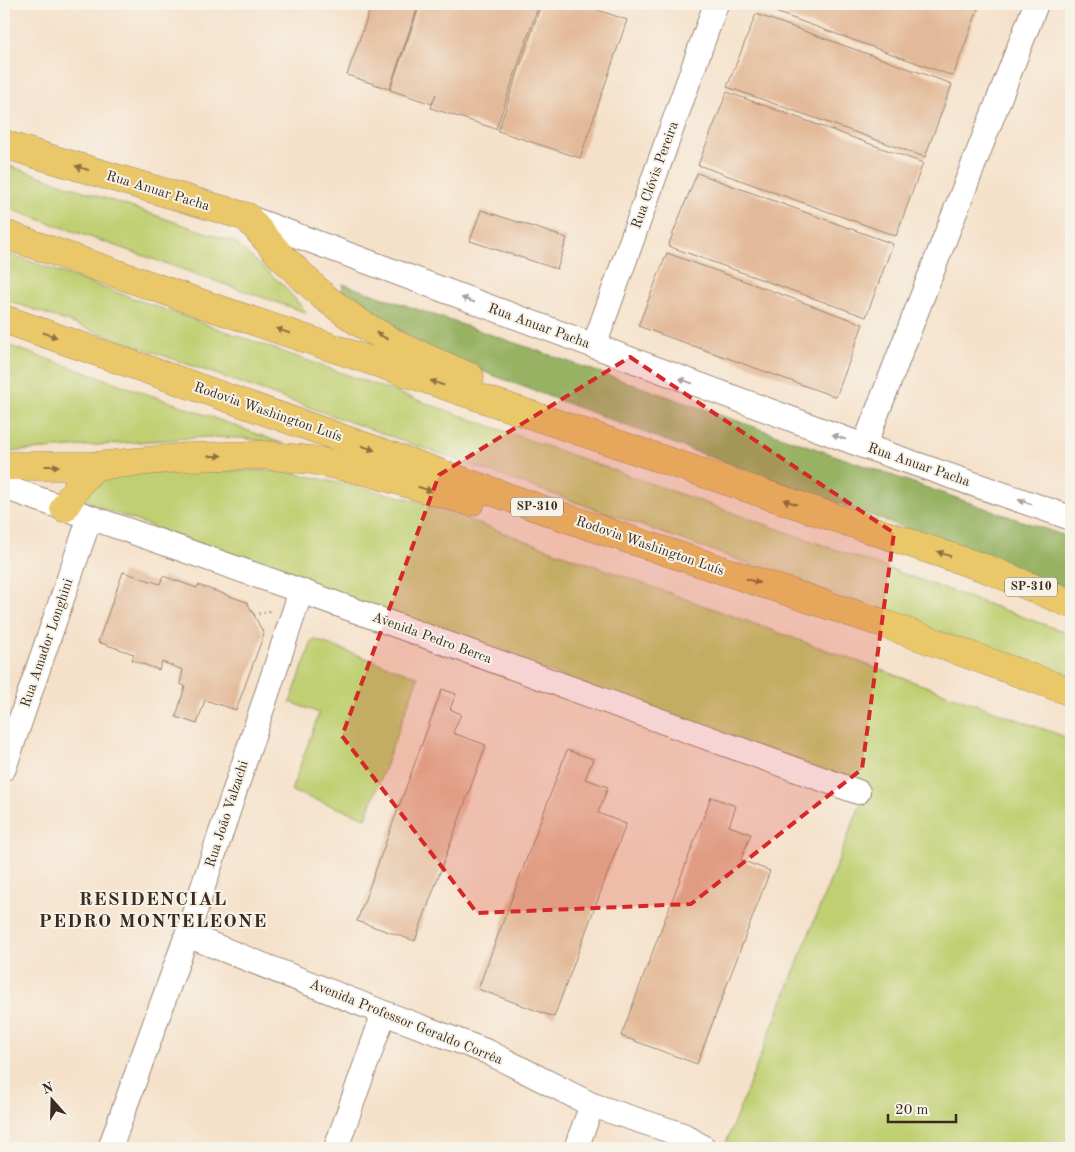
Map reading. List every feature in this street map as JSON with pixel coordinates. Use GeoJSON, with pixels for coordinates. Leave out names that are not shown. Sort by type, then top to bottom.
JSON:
{"type":"FeatureCollection","features":[{"type":"Feature","properties":{"kind":"main road","name":"Rua Anuar Pacha"},"geometry":{"type":"LineString","coordinates":[[4,144],[246,217]]}},
{"type":"Feature","properties":{"kind":"main road"},"geometry":{"type":"LineString","coordinates":[[246,217],[280,255],[324,297],[365,326],[399,346],[634,449]]}},
{"type":"Feature","properties":{"kind":"main road","name":"SP-310"},"geometry":{"type":"LineString","coordinates":[[4,234],[206,305],[990,570],[1071,604]]}},
{"type":"Feature","properties":{"kind":"main road","name":"Rodovia Washington Luís"},"geometry":{"type":"LineString","coordinates":[[4,319],[601,530],[882,623],[1071,692]]}},
{"type":"Feature","properties":{"kind":"main road"},"geometry":{"type":"LineString","coordinates":[[4,466],[95,466],[188,457],[253,455],[312,460],[369,472],[556,528],[601,530]]}},
{"type":"Feature","properties":{"kind":"main road"},"geometry":{"type":"LineString","coordinates":[[64,508],[81,481],[95,466]]}},
{"type":"Feature","properties":{"kind":"main road"},"geometry":{"type":"LineString","coordinates":[[990,570],[1071,595]]}},
{"type":"Feature","properties":{"kind":"main road"},"geometry":{"type":"LineString","coordinates":[[882,623],[1071,706]]}},
{"type":"Feature","properties":{"kind":"street","name":"Rua Clóvis Pereira"},"geometry":{"type":"LineString","coordinates":[[594,346],[716,4]]}},
{"type":"Feature","properties":{"kind":"street"},"geometry":{"type":"LineString","coordinates":[[864,446],[1036,4]]}},
{"type":"Feature","properties":{"kind":"street","name":"Rua Anuar Pacha"},"geometry":{"type":"LineString","coordinates":[[246,217],[864,446],[1071,518]]}},
{"type":"Feature","properties":{"kind":"street","name":"Avenida Pedro Berca"},"geometry":{"type":"LineString","coordinates":[[4,487],[300,591],[858,792]]}},
{"type":"Feature","properties":{"kind":"street","name":"Rua Amador Longhini"},"geometry":{"type":"LineString","coordinates":[[4,768],[90,517]]}},
{"type":"Feature","properties":{"kind":"street","name":"Rua João Valzachi"},"geometry":{"type":"LineString","coordinates":[[110,1148],[187,935],[300,591]]}},
{"type":"Feature","properties":{"kind":"street","name":"Avenida Professor Geraldo Corrêa"},"geometry":{"type":"LineString","coordinates":[[187,935],[488,1052],[592,1105],[683,1135],[704,1148]]}},
{"type":"Feature","properties":{"kind":"street"},"geometry":{"type":"LineString","coordinates":[[336,1148],[384,1013]]}},
{"type":"Feature","properties":{"kind":"street"},"geometry":{"type":"LineString","coordinates":[[576,1148],[592,1105]]}},
{"type":"Feature","properties":{"kind":"highlighted area"},"geometry":{"type":"Polygon","coordinates":[[[630,357],[894,533],[862,769],[691,904],[477,913],[342,736],[439,475],[630,357]]]}},
{"type":"Feature","properties":{"kind":"green space"},"geometry":{"type":"Polygon","coordinates":[[[4,164],[234,242],[283,285],[307,313],[4,207],[4,164]]]}},
{"type":"Feature","properties":{"kind":"green space"},"geometry":{"type":"Polygon","coordinates":[[[4,252],[1071,634],[1071,678],[4,299],[4,252]]]}},
{"type":"Feature","properties":{"kind":"green space"},"geometry":{"type":"Polygon","coordinates":[[[343,284],[1071,538],[1071,589],[667,441],[442,356],[341,297],[343,284]]]}},
{"type":"Feature","properties":{"kind":"green space"},"geometry":{"type":"Polygon","coordinates":[[[4,344],[284,444],[242,438],[206,437],[4,452],[4,344]]]}},
{"type":"Feature","properties":{"kind":"green space"},"geometry":{"type":"Polygon","coordinates":[[[280,470],[411,499],[1071,739],[1071,1148],[731,1148],[725,1145],[867,788],[85,502],[78,496],[98,473],[280,470]]]}},
{"type":"Feature","properties":{"kind":"green space"},"geometry":{"type":"Polygon","coordinates":[[[313,639],[418,677],[366,818],[291,791],[319,713],[290,702],[313,639]]]}},
{"type":"Feature","properties":{"kind":"building"},"geometry":{"type":"Polygon","coordinates":[[[372,4],[419,4],[389,89],[347,75],[372,4]]]}},
{"type":"Feature","properties":{"kind":"building"},"geometry":{"type":"Polygon","coordinates":[[[420,4],[539,4],[496,129],[431,108],[436,94],[432,104],[390,90],[420,4]]]}},
{"type":"Feature","properties":{"kind":"building"},"geometry":{"type":"Polygon","coordinates":[[[541,4],[580,4],[627,20],[580,158],[498,131],[541,4]]]}},
{"type":"Feature","properties":{"kind":"building"},"geometry":{"type":"Polygon","coordinates":[[[753,4],[980,4],[953,76],[753,4]]]}},
{"type":"Feature","properties":{"kind":"building"},"geometry":{"type":"Polygon","coordinates":[[[756,14],[952,84],[925,157],[727,87],[756,14]]]}},
{"type":"Feature","properties":{"kind":"building"},"geometry":{"type":"Polygon","coordinates":[[[727,92],[923,163],[896,236],[698,165],[727,92]]]}},
{"type":"Feature","properties":{"kind":"building"},"geometry":{"type":"Polygon","coordinates":[[[697,173],[893,244],[866,317],[668,246],[697,173]]]}},
{"type":"Feature","properties":{"kind":"building"},"geometry":{"type":"Polygon","coordinates":[[[481,210],[567,238],[557,269],[470,241],[481,210]]]}},
{"type":"Feature","properties":{"kind":"building"},"geometry":{"type":"Polygon","coordinates":[[[667,253],[863,324],[836,397],[638,326],[667,253]]]}},
{"type":"Feature","properties":{"kind":"building"},"geometry":{"type":"Polygon","coordinates":[[[123,572],[160,584],[163,576],[197,588],[198,585],[247,602],[264,634],[236,710],[205,700],[197,724],[176,717],[185,686],[180,684],[183,670],[162,662],[159,670],[132,660],[134,654],[98,642],[123,572]]]}},
{"type":"Feature","properties":{"kind":"building"},"geometry":{"type":"Polygon","coordinates":[[[442,689],[456,694],[450,709],[461,714],[453,733],[486,745],[415,941],[357,921],[442,689]]]}},
{"type":"Feature","properties":{"kind":"building"},"geometry":{"type":"Polygon","coordinates":[[[567,750],[593,759],[585,779],[608,787],[598,813],[626,824],[554,1017],[478,989],[567,750]]]}},
{"type":"Feature","properties":{"kind":"building"},"geometry":{"type":"Polygon","coordinates":[[[711,797],[736,806],[729,826],[751,834],[741,860],[770,871],[697,1064],[621,1036],[711,797]]]}},
{"type":"Feature","properties":{"kind":"district","name":"RESIDENCIAL PEDRO MONTELEONE"},"geometry":{"type":"Point","coordinates":[153,911]}}]}
